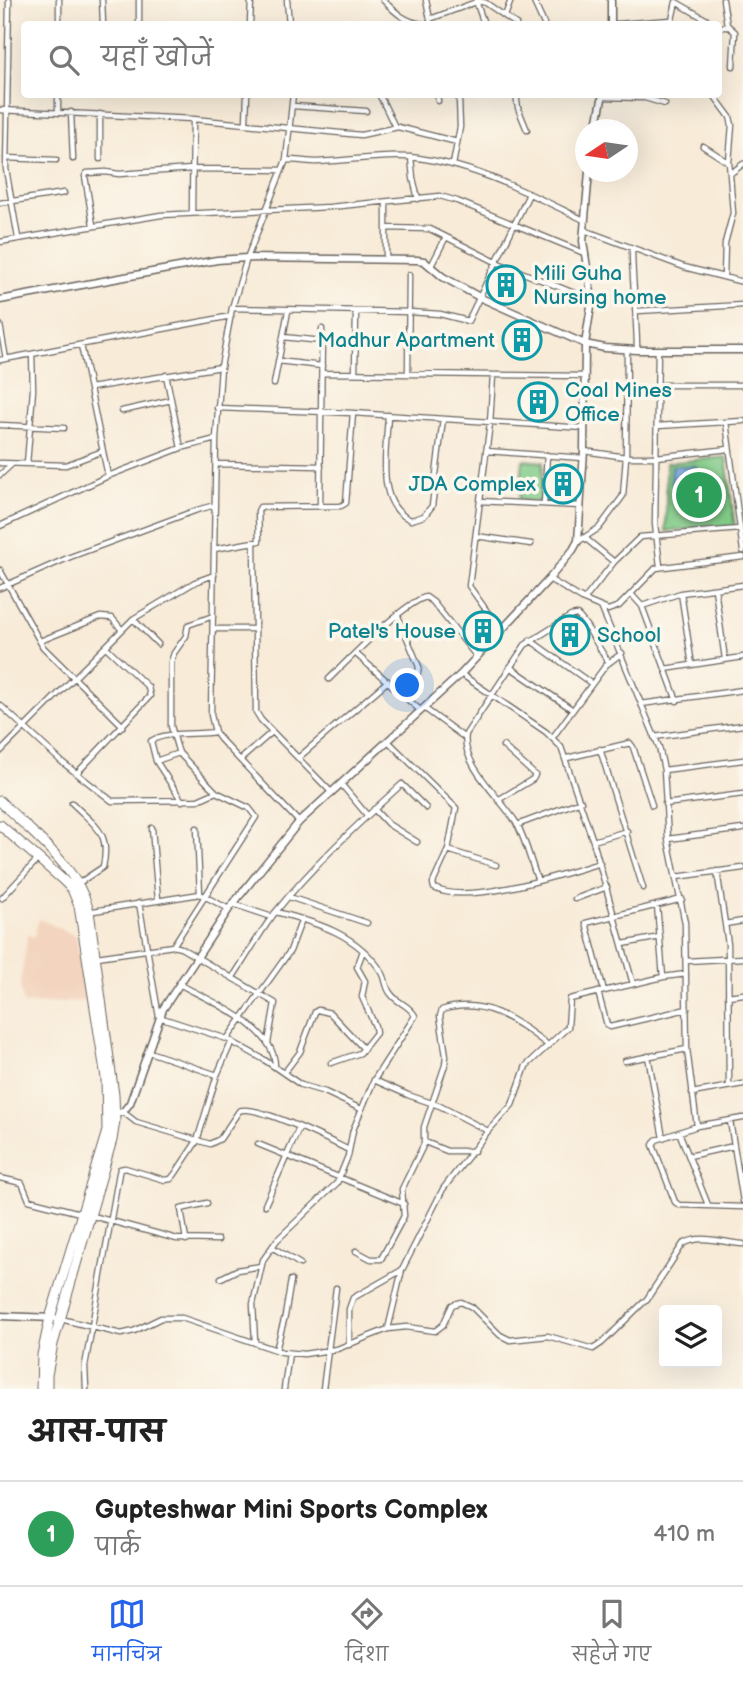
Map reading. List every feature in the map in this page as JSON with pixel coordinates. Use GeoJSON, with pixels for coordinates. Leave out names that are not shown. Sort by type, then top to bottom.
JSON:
{"type":"FeatureCollection","features":[{"type":"Feature","properties":{"kind":"highway"},"geometry":{"type":"LineString","coordinates":[[0,801],[79,883],[96,957],[113,1079],[115,1113],[110,1147],[85,1214],[42,1355],[41,1389]]}},
{"type":"Feature","properties":{"kind":"highway"},"geometry":{"type":"LineString","coordinates":[[0,808],[22,823]]}},
{"type":"Feature","properties":{"kind":"highway"},"geometry":{"type":"LineString","coordinates":[[0,822],[72,889],[85,912],[106,1078],[115,1113]]}},
{"type":"Feature","properties":{"kind":"highway"},"geometry":{"type":"LineString","coordinates":[[47,1389],[55,1318]]}},
{"type":"Feature","properties":{"kind":"street"},"geometry":{"type":"LineString","coordinates":[[9,0],[3,111],[11,202],[18,238]]}},
{"type":"Feature","properties":{"kind":"street"},"geometry":{"type":"LineString","coordinates":[[59,21],[60,0]]}},
{"type":"Feature","properties":{"kind":"street"},"geometry":{"type":"LineString","coordinates":[[102,0],[103,21]]}},
{"type":"Feature","properties":{"kind":"street"},"geometry":{"type":"LineString","coordinates":[[139,0],[139,21]]}},
{"type":"Feature","properties":{"kind":"street"},"geometry":{"type":"LineString","coordinates":[[250,21],[251,0]]}},
{"type":"Feature","properties":{"kind":"street"},"geometry":{"type":"LineString","coordinates":[[287,0],[289,21]]}},
{"type":"Feature","properties":{"kind":"street"},"geometry":{"type":"LineString","coordinates":[[383,0],[409,21]]}},
{"type":"Feature","properties":{"kind":"street"},"geometry":{"type":"LineString","coordinates":[[426,0],[431,21]]}},
{"type":"Feature","properties":{"kind":"street"},"geometry":{"type":"LineString","coordinates":[[505,16],[511,0]]}},
{"type":"Feature","properties":{"kind":"street"},"geometry":{"type":"LineString","coordinates":[[533,0],[543,21]]}},
{"type":"Feature","properties":{"kind":"street"},"geometry":{"type":"LineString","coordinates":[[611,0],[611,21]]}},
{"type":"Feature","properties":{"kind":"street"},"geometry":{"type":"LineString","coordinates":[[723,0],[726,21],[735,34],[733,65]]}},
{"type":"Feature","properties":{"kind":"street"},"geometry":{"type":"LineString","coordinates":[[476,1],[483,21]]}},
{"type":"Feature","properties":{"kind":"street"},"geometry":{"type":"LineString","coordinates":[[433,21],[476,1],[482,1],[512,21]]}},
{"type":"Feature","properties":{"kind":"street"},"geometry":{"type":"LineString","coordinates":[[671,21],[677,1],[709,21]]}},
{"type":"Feature","properties":{"kind":"street"},"geometry":{"type":"LineString","coordinates":[[722,27],[729,27]]}},
{"type":"Feature","properties":{"kind":"street"},"geometry":{"type":"LineString","coordinates":[[58,98],[58,111]]}},
{"type":"Feature","properties":{"kind":"street"},"geometry":{"type":"LineString","coordinates":[[246,122],[247,98]]}},
{"type":"Feature","properties":{"kind":"street"},"geometry":{"type":"LineString","coordinates":[[293,98],[286,160],[247,258],[232,308],[221,367],[216,439],[211,715],[215,732],[299,822]]}},
{"type":"Feature","properties":{"kind":"street"},"geometry":{"type":"LineString","coordinates":[[381,98],[395,127]]}},
{"type":"Feature","properties":{"kind":"street"},"geometry":{"type":"LineString","coordinates":[[453,165],[460,127],[459,98]]}},
{"type":"Feature","properties":{"kind":"street"},"geometry":{"type":"LineString","coordinates":[[517,98],[527,130]]}},
{"type":"Feature","properties":{"kind":"street"},"geometry":{"type":"LineString","coordinates":[[598,119],[603,98]]}},
{"type":"Feature","properties":{"kind":"street"},"geometry":{"type":"LineString","coordinates":[[645,98],[665,104]]}},
{"type":"Feature","properties":{"kind":"street"},"geometry":{"type":"LineString","coordinates":[[716,98],[732,121],[729,162],[733,213],[725,243],[724,277]]}},
{"type":"Feature","properties":{"kind":"street"},"geometry":{"type":"LineString","coordinates":[[293,106],[366,111]]}},
{"type":"Feature","properties":{"kind":"street"},"geometry":{"type":"LineString","coordinates":[[3,111],[58,111],[246,122],[290,129],[367,135],[395,127],[457,142]]}},
{"type":"Feature","properties":{"kind":"street"},"geometry":{"type":"LineString","coordinates":[[72,112],[73,159]]}},
{"type":"Feature","properties":{"kind":"street"},"geometry":{"type":"LineString","coordinates":[[100,114],[100,159]]}},
{"type":"Feature","properties":{"kind":"street"},"geometry":{"type":"LineString","coordinates":[[192,213],[193,119]]}},
{"type":"Feature","properties":{"kind":"street"},"geometry":{"type":"LineString","coordinates":[[703,146],[729,162]]}},
{"type":"Feature","properties":{"kind":"street"},"geometry":{"type":"LineString","coordinates":[[286,160],[318,162],[390,156],[453,165],[490,176],[584,220]]}},
{"type":"Feature","properties":{"kind":"street"},"geometry":{"type":"LineString","coordinates":[[6,158],[56,160]]}},
{"type":"Feature","properties":{"kind":"street"},"geometry":{"type":"LineString","coordinates":[[411,158],[418,199]]}},
{"type":"Feature","properties":{"kind":"street"},"geometry":{"type":"LineString","coordinates":[[730,174],[743,164]]}},
{"type":"Feature","properties":{"kind":"street"},"geometry":{"type":"LineString","coordinates":[[93,225],[85,176],[87,173],[119,174],[192,169],[282,170]]}},
{"type":"Feature","properties":{"kind":"street"},"geometry":{"type":"LineString","coordinates":[[581,540],[585,344],[592,300],[583,229],[588,182]]}},
{"type":"Feature","properties":{"kind":"street"},"geometry":{"type":"LineString","coordinates":[[0,203],[64,193]]}},
{"type":"Feature","properties":{"kind":"street"},"geometry":{"type":"LineString","coordinates":[[232,308],[410,312],[448,316],[465,322],[470,319],[481,298],[529,194]]}},
{"type":"Feature","properties":{"kind":"street"},"geometry":{"type":"LineString","coordinates":[[0,242],[161,215],[386,203],[440,196],[584,253]]}},
{"type":"Feature","properties":{"kind":"street"},"geometry":{"type":"LineString","coordinates":[[386,203],[386,260]]}},
{"type":"Feature","properties":{"kind":"street"},"geometry":{"type":"LineString","coordinates":[[386,228],[422,227],[498,263],[592,300]]}},
{"type":"Feature","properties":{"kind":"street"},"geometry":{"type":"LineString","coordinates":[[583,229],[684,267],[743,282]]}},
{"type":"Feature","properties":{"kind":"street"},"geometry":{"type":"LineString","coordinates":[[431,266],[446,237]]}},
{"type":"Feature","properties":{"kind":"street"},"geometry":{"type":"LineString","coordinates":[[632,248],[637,350]]}},
{"type":"Feature","properties":{"kind":"street"},"geometry":{"type":"LineString","coordinates":[[0,300],[217,260],[417,260],[481,298],[585,344],[637,350],[743,350]]}},
{"type":"Feature","properties":{"kind":"street"},"geometry":{"type":"LineString","coordinates":[[408,373],[409,275]]}},
{"type":"Feature","properties":{"kind":"street"},"geometry":{"type":"LineString","coordinates":[[637,311],[743,305]]}},
{"type":"Feature","properties":{"kind":"street"},"geometry":{"type":"LineString","coordinates":[[274,384],[288,310]]}},
{"type":"Feature","properties":{"kind":"street"},"geometry":{"type":"LineString","coordinates":[[355,311],[355,373]]}},
{"type":"Feature","properties":{"kind":"street"},"geometry":{"type":"LineString","coordinates":[[0,325],[3,359],[231,316]]}},
{"type":"Feature","properties":{"kind":"street"},"geometry":{"type":"LineString","coordinates":[[320,506],[323,329]]}},
{"type":"Feature","properties":{"kind":"street"},"geometry":{"type":"LineString","coordinates":[[283,337],[322,341]]}},
{"type":"Feature","properties":{"kind":"street"},"geometry":{"type":"LineString","coordinates":[[81,345],[108,475]]}},
{"type":"Feature","properties":{"kind":"street"},"geometry":{"type":"LineString","coordinates":[[115,1113],[130,1103],[159,1017],[178,984],[231,907],[299,822],[461,674],[549,579],[581,540],[599,528],[623,496],[627,349]]}},
{"type":"Feature","properties":{"kind":"street"},"geometry":{"type":"LineString","coordinates":[[658,350],[656,534],[660,566]]}},
{"type":"Feature","properties":{"kind":"street"},"geometry":{"type":"LineString","coordinates":[[27,464],[31,426],[32,354]]}},
{"type":"Feature","properties":{"kind":"street"},"geometry":{"type":"LineString","coordinates":[[278,361],[322,366]]}},
{"type":"Feature","properties":{"kind":"street"},"geometry":{"type":"LineString","coordinates":[[90,388],[221,367]]}},
{"type":"Feature","properties":{"kind":"street"},"geometry":{"type":"LineString","coordinates":[[322,373],[584,376]]}},
{"type":"Feature","properties":{"kind":"street"},"geometry":{"type":"LineString","coordinates":[[166,375],[181,448]]}},
{"type":"Feature","properties":{"kind":"street"},"geometry":{"type":"LineString","coordinates":[[493,375],[490,423],[469,580],[470,590],[501,631]]}},
{"type":"Feature","properties":{"kind":"street"},"geometry":{"type":"LineString","coordinates":[[657,385],[743,385]]}},
{"type":"Feature","properties":{"kind":"street"},"geometry":{"type":"LineString","coordinates":[[122,411],[171,400]]}},
{"type":"Feature","properties":{"kind":"street"},"geometry":{"type":"LineString","coordinates":[[217,408],[353,413],[584,428]]}},
{"type":"Feature","properties":{"kind":"street"},"geometry":{"type":"LineString","coordinates":[[215,549],[261,540],[258,511],[260,507],[343,505],[348,499],[353,413]]}},
{"type":"Feature","properties":{"kind":"street"},"geometry":{"type":"LineString","coordinates":[[388,415],[387,495],[395,508],[411,520],[424,516],[432,506],[443,419]]}},
{"type":"Feature","properties":{"kind":"street"},"geometry":{"type":"LineString","coordinates":[[657,426],[743,421]]}},
{"type":"Feature","properties":{"kind":"street"},"geometry":{"type":"LineString","coordinates":[[549,579],[583,600],[603,609],[614,609],[660,566],[743,554],[726,422]]}},
{"type":"Feature","properties":{"kind":"street"},"geometry":{"type":"LineString","coordinates":[[0,425],[64,428]]}},
{"type":"Feature","properties":{"kind":"street"},"geometry":{"type":"LineString","coordinates":[[0,526],[108,475],[181,448],[216,439]]}},
{"type":"Feature","properties":{"kind":"street"},"geometry":{"type":"LineString","coordinates":[[486,451],[656,457],[729,449]]}},
{"type":"Feature","properties":{"kind":"street"},"geometry":{"type":"LineString","coordinates":[[0,463],[66,465],[103,451]]}},
{"type":"Feature","properties":{"kind":"street"},"geometry":{"type":"LineString","coordinates":[[544,504],[547,455]]}},
{"type":"Feature","properties":{"kind":"street"},"geometry":{"type":"LineString","coordinates":[[0,475],[13,464]]}},
{"type":"Feature","properties":{"kind":"street"},"geometry":{"type":"LineString","coordinates":[[216,464],[321,466]]}},
{"type":"Feature","properties":{"kind":"street"},"geometry":{"type":"LineString","coordinates":[[480,501],[581,506]]}},
{"type":"Feature","properties":{"kind":"street"},"geometry":{"type":"LineString","coordinates":[[0,588],[82,552],[215,505]]}},
{"type":"Feature","properties":{"kind":"street"},"geometry":{"type":"LineString","coordinates":[[583,600],[635,539],[656,534],[740,529]]}},
{"type":"Feature","properties":{"kind":"street"},"geometry":{"type":"LineString","coordinates":[[476,536],[531,544]]}},
{"type":"Feature","properties":{"kind":"street"},"geometry":{"type":"LineString","coordinates":[[581,540],[614,562]]}},
{"type":"Feature","properties":{"kind":"street"},"geometry":{"type":"LineString","coordinates":[[254,543],[256,712],[332,793]]}},
{"type":"Feature","properties":{"kind":"street"},"geometry":{"type":"LineString","coordinates":[[0,570],[48,653],[123,726]]}},
{"type":"Feature","properties":{"kind":"street"},"geometry":{"type":"LineString","coordinates":[[0,752],[134,619],[195,582],[214,575]]}},
{"type":"Feature","properties":{"kind":"street"},"geometry":{"type":"LineString","coordinates":[[642,606],[681,593],[743,585]]}},
{"type":"Feature","properties":{"kind":"street"},"geometry":{"type":"LineString","coordinates":[[715,589],[724,659]]}},
{"type":"Feature","properties":{"kind":"street"},"geometry":{"type":"LineString","coordinates":[[681,593],[692,665]]}},
{"type":"Feature","properties":{"kind":"street"},"geometry":{"type":"LineString","coordinates":[[632,595],[642,606],[677,701]]}},
{"type":"Feature","properties":{"kind":"street"},"geometry":{"type":"LineString","coordinates":[[329,679],[398,616],[418,600],[430,598],[477,656]]}},
{"type":"Feature","properties":{"kind":"street"},"geometry":{"type":"LineString","coordinates":[[603,609],[664,769],[668,839],[682,899],[687,1049],[697,1126]]}},
{"type":"Feature","properties":{"kind":"street"},"geometry":{"type":"LineString","coordinates":[[465,738],[530,640],[571,616],[577,615],[609,662]]}},
{"type":"Feature","properties":{"kind":"street"},"geometry":{"type":"LineString","coordinates":[[173,946],[202,895],[256,817],[249,807],[216,792],[179,753],[173,734],[170,714],[172,656],[183,642],[188,625],[213,616]]}},
{"type":"Feature","properties":{"kind":"street"},"geometry":{"type":"LineString","coordinates":[[398,616],[419,667],[418,673],[398,691]]}},
{"type":"Feature","properties":{"kind":"street"},"geometry":{"type":"LineString","coordinates":[[40,641],[100,617],[112,618],[122,630]]}},
{"type":"Feature","properties":{"kind":"street"},"geometry":{"type":"LineString","coordinates":[[134,619],[158,644]]}},
{"type":"Feature","properties":{"kind":"street"},"geometry":{"type":"LineString","coordinates":[[213,629],[254,629]]}},
{"type":"Feature","properties":{"kind":"street"},"geometry":{"type":"LineString","coordinates":[[530,640],[592,684]]}},
{"type":"Feature","properties":{"kind":"street"},"geometry":{"type":"LineString","coordinates":[[77,773],[148,699],[150,692],[106,647]]}},
{"type":"Feature","properties":{"kind":"street"},"geometry":{"type":"LineString","coordinates":[[355,653],[398,691],[465,738],[472,763],[517,825],[538,881]]}},
{"type":"Feature","properties":{"kind":"street"},"geometry":{"type":"LineString","coordinates":[[553,737],[609,662],[622,653]]}},
{"type":"Feature","properties":{"kind":"street"},"geometry":{"type":"LineString","coordinates":[[665,669],[743,657]]}},
{"type":"Feature","properties":{"kind":"street"},"geometry":{"type":"LineString","coordinates":[[510,667],[573,710]]}},
{"type":"Feature","properties":{"kind":"street"},"geometry":{"type":"LineString","coordinates":[[461,674],[553,737],[566,759],[600,863],[633,984]]}},
{"type":"Feature","properties":{"kind":"street"},"geometry":{"type":"LineString","coordinates":[[298,758],[388,681]]}},
{"type":"Feature","properties":{"kind":"street"},"geometry":{"type":"LineString","coordinates":[[641,704],[743,690]]}},
{"type":"Feature","properties":{"kind":"street"},"geometry":{"type":"LineString","coordinates":[[0,705],[24,729],[112,801],[198,800],[216,792]]}},
{"type":"Feature","properties":{"kind":"street"},"geometry":{"type":"LineString","coordinates":[[654,737],[743,725]]}},
{"type":"Feature","properties":{"kind":"street"},"geometry":{"type":"LineString","coordinates":[[182,801],[156,761],[150,741],[173,734],[195,736],[215,732]]}},
{"type":"Feature","properties":{"kind":"street"},"geometry":{"type":"LineString","coordinates":[[240,760],[272,732]]}},
{"type":"Feature","properties":{"kind":"street"},"geometry":{"type":"LineString","coordinates":[[388,741],[456,808],[448,850],[433,883],[434,888],[439,891],[459,895],[538,881],[600,863]]}},
{"type":"Feature","properties":{"kind":"street"},"geometry":{"type":"LineString","coordinates":[[566,759],[627,742],[632,745],[652,805]]}},
{"type":"Feature","properties":{"kind":"street"},"geometry":{"type":"LineString","coordinates":[[498,800],[533,779],[535,775],[503,746]]}},
{"type":"Feature","properties":{"kind":"street"},"geometry":{"type":"LineString","coordinates":[[600,750],[643,888]]}},
{"type":"Feature","properties":{"kind":"street"},"geometry":{"type":"LineString","coordinates":[[156,761],[179,753]]}},
{"type":"Feature","properties":{"kind":"street"},"geometry":{"type":"LineString","coordinates":[[664,769],[743,760]]}},
{"type":"Feature","properties":{"kind":"street"},"geometry":{"type":"LineString","coordinates":[[233,977],[289,897],[367,815],[403,783],[426,808]]}},
{"type":"Feature","properties":{"kind":"street"},"geometry":{"type":"LineString","coordinates":[[341,784],[367,815]]}},
{"type":"Feature","properties":{"kind":"street"},"geometry":{"type":"LineString","coordinates":[[665,804],[743,794]]}},
{"type":"Feature","properties":{"kind":"street"},"geometry":{"type":"LineString","coordinates":[[517,825],[581,801]]}},
{"type":"Feature","properties":{"kind":"street"},"geometry":{"type":"LineString","coordinates":[[72,803],[101,832],[106,844],[103,867],[79,883]]}},
{"type":"Feature","properties":{"kind":"street"},"geometry":{"type":"LineString","coordinates":[[374,809],[383,821],[417,842]]}},
{"type":"Feature","properties":{"kind":"street"},"geometry":{"type":"LineString","coordinates":[[152,828],[158,900]]}},
{"type":"Feature","properties":{"kind":"street"},"geometry":{"type":"LineString","coordinates":[[197,828],[202,895]]}},
{"type":"Feature","properties":{"kind":"street"},"geometry":{"type":"LineString","coordinates":[[668,839],[743,830]]}},
{"type":"Feature","properties":{"kind":"street"},"geometry":{"type":"LineString","coordinates":[[593,841],[627,831]]}},
{"type":"Feature","properties":{"kind":"street"},"geometry":{"type":"LineString","coordinates":[[448,850],[496,865]]}},
{"type":"Feature","properties":{"kind":"street"},"geometry":{"type":"LineString","coordinates":[[2,898],[38,859]]}},
{"type":"Feature","properties":{"kind":"street"},"geometry":{"type":"LineString","coordinates":[[677,877],[743,868]]}},
{"type":"Feature","properties":{"kind":"street"},"geometry":{"type":"LineString","coordinates":[[717,872],[726,924],[729,1086]]}},
{"type":"Feature","properties":{"kind":"street"},"geometry":{"type":"LineString","coordinates":[[575,899],[607,887]]}},
{"type":"Feature","properties":{"kind":"street"},"geometry":{"type":"LineString","coordinates":[[85,912],[202,895],[231,907],[272,918]]}},
{"type":"Feature","properties":{"kind":"street"},"geometry":{"type":"LineString","coordinates":[[289,897],[367,923]]}},
{"type":"Feature","properties":{"kind":"street"},"geometry":{"type":"LineString","coordinates":[[682,899],[587,921],[586,925],[607,1025],[610,1027],[687,1009]]}},
{"type":"Feature","properties":{"kind":"street"},"geometry":{"type":"LineString","coordinates":[[139,903],[159,1017]]}},
{"type":"Feature","properties":{"kind":"street"},"geometry":{"type":"LineString","coordinates":[[657,905],[663,977]]}},
{"type":"Feature","properties":{"kind":"street"},"geometry":{"type":"LineString","coordinates":[[255,1342],[252,1310],[261,1266],[272,1247],[340,1177],[353,1130],[374,1080],[415,1016],[413,1010],[392,996],[382,973],[354,941],[336,930],[276,912]]}},
{"type":"Feature","properties":{"kind":"street"},"geometry":{"type":"LineString","coordinates":[[86,1389],[85,1366],[120,1169],[168,1180],[175,1174],[198,1141],[230,1040],[241,1018],[290,951],[302,919]]}},
{"type":"Feature","properties":{"kind":"street"},"geometry":{"type":"LineString","coordinates":[[726,924],[743,921]]}},
{"type":"Feature","properties":{"kind":"street"},"geometry":{"type":"LineString","coordinates":[[623,944],[660,937]]}},
{"type":"Feature","properties":{"kind":"street"},"geometry":{"type":"LineString","coordinates":[[96,957],[173,946],[197,957],[274,1001],[276,1006],[268,1043]]}},
{"type":"Feature","properties":{"kind":"street"},"geometry":{"type":"LineString","coordinates":[[331,1063],[364,1049],[376,1030],[362,997],[365,981],[357,965],[363,951]]}},
{"type":"Feature","properties":{"kind":"street"},"geometry":{"type":"LineString","coordinates":[[686,961],[743,958]]}},
{"type":"Feature","properties":{"kind":"street"},"geometry":{"type":"LineString","coordinates":[[388,1329],[402,1270],[443,1189],[512,1105],[526,1066],[568,1027],[570,999],[686,974]]}},
{"type":"Feature","properties":{"kind":"street"},"geometry":{"type":"LineString","coordinates":[[178,984],[254,1027],[275,1053],[275,1067]]}},
{"type":"Feature","properties":{"kind":"street"},"geometry":{"type":"LineString","coordinates":[[728,996],[743,995]]}},
{"type":"Feature","properties":{"kind":"street"},"geometry":{"type":"LineString","coordinates":[[356,1251],[371,1259],[381,1259],[404,1216],[403,1185],[425,1142],[423,1130],[446,1061],[440,1016],[442,1010],[470,1006],[493,1010],[517,1022],[548,1045]]}},
{"type":"Feature","properties":{"kind":"street"},"geometry":{"type":"LineString","coordinates":[[284,1073],[300,1052],[318,1010],[330,1013],[364,1049]]}},
{"type":"Feature","properties":{"kind":"street"},"geometry":{"type":"LineString","coordinates":[[159,1017],[230,1040],[301,1085],[325,1092],[361,1109]]}},
{"type":"Feature","properties":{"kind":"street"},"geometry":{"type":"LineString","coordinates":[[625,1061],[687,1049]]}},
{"type":"Feature","properties":{"kind":"street"},"geometry":{"type":"LineString","coordinates":[[149,1052],[217,1075]]}},
{"type":"Feature","properties":{"kind":"street"},"geometry":{"type":"LineString","coordinates":[[648,1056],[663,1138]]}},
{"type":"Feature","properties":{"kind":"street"},"geometry":{"type":"LineString","coordinates":[[374,1080],[431,1103],[488,1131]]}},
{"type":"Feature","properties":{"kind":"street"},"geometry":{"type":"LineString","coordinates":[[692,1093],[743,1084]]}},
{"type":"Feature","properties":{"kind":"street"},"geometry":{"type":"LineString","coordinates":[[115,1113],[210,1144],[217,1141],[239,1111],[245,1108],[275,1117],[349,1150]]}},
{"type":"Feature","properties":{"kind":"street"},"geometry":{"type":"LineString","coordinates":[[743,1118],[697,1126],[656,1140],[653,1145],[675,1202],[682,1205],[743,1207]]}},
{"type":"Feature","properties":{"kind":"street"},"geometry":{"type":"LineString","coordinates":[[730,1121],[743,1201]]}},
{"type":"Feature","properties":{"kind":"street"},"geometry":{"type":"LineString","coordinates":[[265,1205],[299,1128]]}},
{"type":"Feature","properties":{"kind":"street"},"geometry":{"type":"LineString","coordinates":[[680,1132],[708,1205]]}},
{"type":"Feature","properties":{"kind":"street"},"geometry":{"type":"LineString","coordinates":[[425,1142],[447,1151],[474,1151]]}},
{"type":"Feature","properties":{"kind":"street"},"geometry":{"type":"LineString","coordinates":[[258,1144],[404,1205]]}},
{"type":"Feature","properties":{"kind":"street"},"geometry":{"type":"LineString","coordinates":[[689,1156],[734,1146]]}},
{"type":"Feature","properties":{"kind":"street"},"geometry":{"type":"LineString","coordinates":[[0,1178],[22,1183],[29,1200],[186,1240],[218,1240]]}},
{"type":"Feature","properties":{"kind":"street"},"geometry":{"type":"LineString","coordinates":[[186,1240],[181,1209],[207,1203]]}},
{"type":"Feature","properties":{"kind":"street"},"geometry":{"type":"LineString","coordinates":[[0,1316],[55,1318],[114,1333],[127,1333],[161,1318],[182,1318],[276,1350],[304,1354],[349,1345],[388,1329],[440,1329],[452,1304],[461,1302],[472,1307],[500,1335],[510,1340],[548,1336],[593,1349],[648,1299],[683,1244],[696,1239],[743,1244]]}},
{"type":"Feature","properties":{"kind":"street"},"geometry":{"type":"LineString","coordinates":[[272,1247],[300,1264]]}},
{"type":"Feature","properties":{"kind":"street"},"geometry":{"type":"LineString","coordinates":[[222,1278],[237,1270],[261,1266]]}},
{"type":"Feature","properties":{"kind":"street"},"geometry":{"type":"LineString","coordinates":[[349,1345],[349,1309],[353,1298],[402,1270]]}},
{"type":"Feature","properties":{"kind":"street"},"geometry":{"type":"LineString","coordinates":[[276,1350],[291,1280]]}},
{"type":"Feature","properties":{"kind":"street"},"geometry":{"type":"LineString","coordinates":[[323,1389],[336,1288]]}},
{"type":"Feature","properties":{"kind":"street"},"geometry":{"type":"LineString","coordinates":[[284,1389],[289,1353]]}},
{"type":"Feature","properties":{"kind":"shaded area"},"geometry":{"type":"Polygon","coordinates":[[[39,919],[76,936],[87,1001],[23,1004],[20,983],[28,935],[34,937],[39,919]]]}},
{"type":"Feature","properties":{"kind":"green space"},"geometry":{"type":"Polygon","coordinates":[[[726,457],[735,527],[666,531],[666,463],[726,457]]]}},
{"type":"Feature","properties":{"kind":"green space"},"geometry":{"type":"Polygon","coordinates":[[[523,460],[543,462],[541,502],[519,500],[523,460]]]}},
{"type":"Feature","properties":{"kind":"water"},"geometry":{"type":"Polygon","coordinates":[[[672,466],[696,466],[696,484],[671,483],[672,466]]]}},
{"type":"Feature","properties":{"kind":"place","name":"Mili Guha Nursing home"},"geometry":{"type":"Point","coordinates":[506,285]}},
{"type":"Feature","properties":{"kind":"place","name":"Madhur Apartment"},"geometry":{"type":"Point","coordinates":[522,340]}},
{"type":"Feature","properties":{"kind":"place","name":"Coal Mines Office"},"geometry":{"type":"Point","coordinates":[538,402]}},
{"type":"Feature","properties":{"kind":"place","name":"JDA Complex"},"geometry":{"type":"Point","coordinates":[563,484]}},
{"type":"Feature","properties":{"kind":"place","name":"Gupteshwar Mini Sports Complex"},"geometry":{"type":"Point","coordinates":[699,495]}},
{"type":"Feature","properties":{"kind":"place","name":"Patel's House"},"geometry":{"type":"Point","coordinates":[483,631]}},
{"type":"Feature","properties":{"kind":"place","name":"School"},"geometry":{"type":"Point","coordinates":[570,635]}}]}
